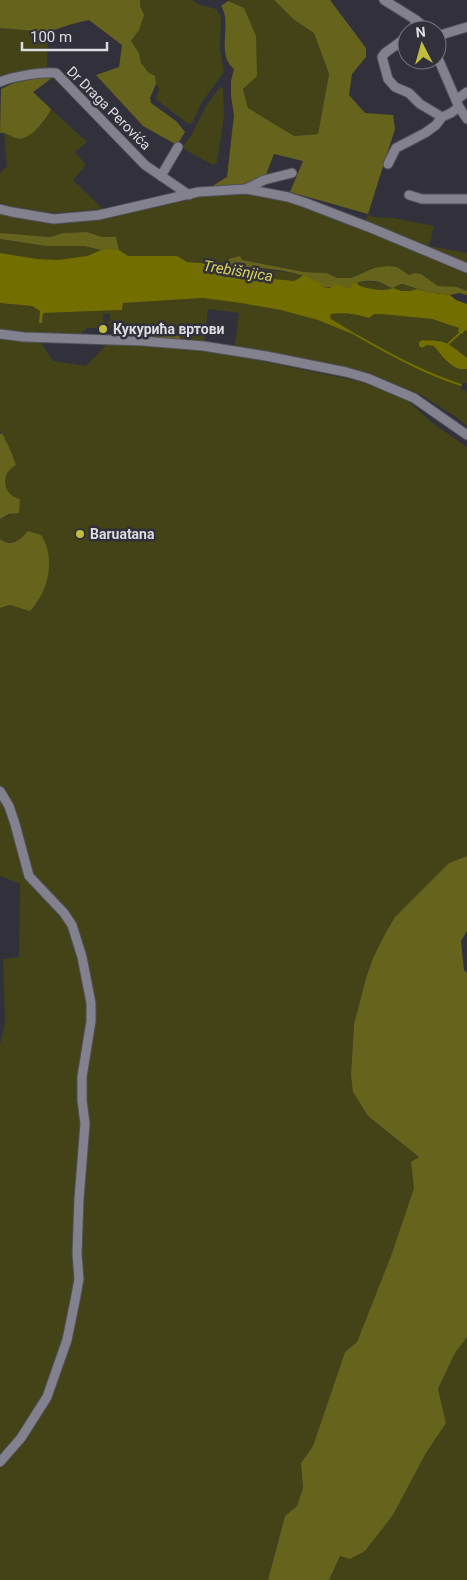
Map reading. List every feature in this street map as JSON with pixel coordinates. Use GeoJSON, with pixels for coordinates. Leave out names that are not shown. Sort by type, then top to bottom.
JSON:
{"type":"FeatureCollection","features":[{"type":"Feature","properties":{"kind":"street"},"geometry":{"type":"LineString","coordinates":[[384,0],[416,20]]}},
{"type":"Feature","properties":{"kind":"street"},"geometry":{"type":"LineString","coordinates":[[447,33],[467,27]]}},
{"type":"Feature","properties":{"kind":"street"},"geometry":{"type":"LineString","coordinates":[[397,44],[384,53],[382,57],[388,79],[395,87],[409,93],[420,104],[442,117]]}},
{"type":"Feature","properties":{"kind":"street"},"geometry":{"type":"LineString","coordinates":[[443,70],[457,103],[467,119]]}},
{"type":"Feature","properties":{"kind":"street","name":"Dr Draga Perovića"},"geometry":{"type":"LineString","coordinates":[[0,82],[40,73],[56,73],[145,165],[189,194]]}},
{"type":"Feature","properties":{"kind":"street"},"geometry":{"type":"LineString","coordinates":[[388,164],[396,148],[436,125],[442,117],[451,113],[467,92]]}},
{"type":"Feature","properties":{"kind":"street"},"geometry":{"type":"LineString","coordinates":[[161,176],[178,147]]}},
{"type":"Feature","properties":{"kind":"street"},"geometry":{"type":"LineString","coordinates":[[246,189],[264,180],[292,173]]}},
{"type":"Feature","properties":{"kind":"street"},"geometry":{"type":"LineString","coordinates":[[0,209],[54,219],[99,215],[189,194],[216,190],[246,189],[288,197],[306,203],[372,228],[467,268]]}},
{"type":"Feature","properties":{"kind":"street"},"geometry":{"type":"LineString","coordinates":[[409,195],[422,199],[467,199]]}},
{"type":"Feature","properties":{"kind":"street"},"geometry":{"type":"LineString","coordinates":[[0,334],[24,337],[142,341],[203,346],[257,354],[346,372],[367,378],[414,398],[467,435]]}},
{"type":"Feature","properties":{"kind":"street"},"geometry":{"type":"LineString","coordinates":[[0,792],[9,806],[29,876],[64,913],[72,925],[82,957],[90,1004],[90,1021],[82,1077],[85,1124],[79,1199],[77,1254],[79,1279],[75,1301],[67,1340],[47,1397],[21,1438],[0,1462]]}},
{"type":"Feature","properties":{"kind":"shaded area"},"geometry":{"type":"Polygon","coordinates":[[[0,0],[140,0],[140,6],[144,15],[139,30],[131,41],[139,53],[141,63],[148,72],[155,76],[156,84],[150,98],[151,103],[176,121],[185,132],[177,145],[143,126],[96,75],[119,67],[122,45],[89,20],[48,32],[0,28],[0,0]]]}},
{"type":"Feature","properties":{"kind":"shaded area"},"geometry":{"type":"Polygon","coordinates":[[[140,0],[192,0],[198,4],[216,9],[221,17],[220,50],[224,72],[202,102],[192,123],[188,124],[156,99],[159,88],[156,84],[155,76],[148,72],[141,63],[139,53],[131,41],[139,30],[140,0]]]}},
{"type":"Feature","properties":{"kind":"shaded area"},"geometry":{"type":"Polygon","coordinates":[[[228,0],[274,0],[293,19],[314,33],[329,74],[318,134],[294,136],[248,108],[228,0]]]}},
{"type":"Feature","properties":{"kind":"shaded area"},"geometry":{"type":"Polygon","coordinates":[[[274,0],[330,0],[366,48],[366,57],[352,74],[349,95],[365,113],[393,115],[395,129],[368,214],[290,192],[303,161],[274,154],[262,185],[214,188],[214,185],[227,177],[234,115],[231,81],[234,69],[228,62],[226,55],[225,21],[221,6],[228,1],[244,8],[256,36],[257,76],[243,89],[248,108],[294,136],[318,134],[329,74],[314,33],[293,19],[274,0]]]}},
{"type":"Feature","properties":{"kind":"shaded area"},"geometry":{"type":"Polygon","coordinates":[[[0,28],[48,32],[47,69],[0,77],[0,28]]]}},
{"type":"Feature","properties":{"kind":"shaded area"},"geometry":{"type":"Polygon","coordinates":[[[42,77],[52,78],[33,92],[51,109],[45,119],[31,134],[20,139],[0,133],[1,89],[14,83],[42,77]]]}},
{"type":"Feature","properties":{"kind":"shaded area"},"geometry":{"type":"Polygon","coordinates":[[[220,87],[223,88],[224,116],[217,162],[213,165],[182,148],[192,134],[206,106],[220,87]]]}},
{"type":"Feature","properties":{"kind":"shaded area"},"geometry":{"type":"Polygon","coordinates":[[[51,109],[87,142],[75,152],[86,165],[73,180],[103,209],[55,213],[13,207],[0,203],[0,173],[7,166],[4,132],[17,139],[29,134],[41,125],[51,109]]]}},
{"type":"Feature","properties":{"kind":"shaded area"},"geometry":{"type":"Polygon","coordinates":[[[216,190],[288,197],[467,268],[467,291],[457,287],[438,286],[421,274],[409,275],[397,267],[374,268],[351,278],[337,278],[327,273],[304,272],[242,260],[229,259],[226,265],[187,262],[177,256],[128,256],[119,250],[116,237],[102,237],[87,232],[63,233],[50,237],[0,233],[0,209],[55,219],[216,190]]]}},
{"type":"Feature","properties":{"kind":"shaded area"},"geometry":{"type":"Polygon","coordinates":[[[368,214],[373,217],[393,218],[434,226],[429,246],[467,253],[467,264],[365,222],[368,214]]]}},
{"type":"Feature","properties":{"kind":"shaded area"},"geometry":{"type":"Polygon","coordinates":[[[87,232],[102,237],[116,237],[119,250],[110,248],[101,250],[84,246],[46,246],[0,239],[0,233],[50,237],[63,233],[87,232]]]}},
{"type":"Feature","properties":{"kind":"shaded area"},"geometry":{"type":"Polygon","coordinates":[[[0,239],[46,246],[84,246],[101,250],[78,258],[38,260],[0,253],[0,239]]]}},
{"type":"Feature","properties":{"kind":"shaded area"},"geometry":{"type":"Polygon","coordinates":[[[240,256],[242,260],[304,272],[327,273],[337,278],[351,278],[374,268],[397,267],[409,275],[421,274],[438,286],[457,287],[467,291],[467,295],[427,292],[403,284],[393,288],[382,283],[369,281],[356,283],[350,288],[323,287],[305,276],[292,273],[226,265],[229,259],[240,256]]]}},
{"type":"Feature","properties":{"kind":"shaded area"},"geometry":{"type":"Polygon","coordinates":[[[250,267],[304,275],[294,281],[265,278],[250,267]]]}},
{"type":"Feature","properties":{"kind":"shaded area"},"geometry":{"type":"Polygon","coordinates":[[[369,281],[382,283],[387,287],[403,284],[417,289],[411,291],[393,288],[377,290],[360,286],[357,283],[369,281]]]}},
{"type":"Feature","properties":{"kind":"shaded area"},"geometry":{"type":"Polygon","coordinates":[[[203,298],[234,302],[311,317],[355,335],[331,319],[331,314],[360,315],[369,318],[374,314],[380,314],[432,319],[460,328],[458,332],[461,334],[465,330],[467,331],[467,358],[448,344],[438,340],[422,340],[419,342],[419,346],[422,348],[427,345],[434,346],[444,359],[453,366],[467,369],[467,383],[463,383],[461,389],[467,393],[467,426],[423,396],[369,373],[235,346],[239,313],[208,309],[204,342],[180,340],[180,332],[129,329],[127,337],[101,337],[120,336],[119,329],[110,327],[110,324],[108,324],[107,321],[110,321],[110,314],[103,314],[105,324],[98,328],[86,328],[86,331],[82,331],[82,335],[100,335],[49,336],[0,331],[0,303],[32,306],[40,311],[40,323],[42,322],[43,313],[122,310],[123,303],[203,298]]]}},
{"type":"Feature","properties":{"kind":"shaded area"},"geometry":{"type":"Polygon","coordinates":[[[129,329],[180,332],[180,340],[127,337],[129,329]]]}},
{"type":"Feature","properties":{"kind":"shaded area"},"geometry":{"type":"Polygon","coordinates":[[[0,338],[40,341],[53,361],[86,366],[107,344],[178,348],[232,355],[362,382],[408,401],[435,425],[467,447],[467,856],[449,863],[395,917],[373,958],[354,1024],[351,1075],[368,1116],[419,1157],[411,1163],[414,1188],[391,1256],[357,1342],[345,1352],[313,1446],[301,1463],[303,1488],[297,1506],[285,1516],[268,1580],[0,1580],[0,1463],[48,1398],[76,1301],[83,1100],[91,1021],[72,925],[30,875],[0,790],[0,608],[10,605],[37,604],[47,581],[21,539],[10,543],[0,539],[0,519],[14,513],[20,499],[10,494],[5,486],[5,477],[11,468],[10,449],[0,430],[0,338]]]}},
{"type":"Feature","properties":{"kind":"shaded area"},"geometry":{"type":"Polygon","coordinates":[[[2,433],[16,465],[7,473],[5,483],[10,493],[20,499],[19,513],[9,514],[0,519],[0,434],[2,433]]]}},
{"type":"Feature","properties":{"kind":"shaded area"},"geometry":{"type":"Polygon","coordinates":[[[28,531],[41,535],[46,544],[49,564],[46,584],[37,603],[30,611],[10,605],[0,608],[0,539],[4,542],[12,543],[19,540],[28,531]]]}},
{"type":"Feature","properties":{"kind":"shaded area"},"geometry":{"type":"Polygon","coordinates":[[[0,793],[29,876],[71,926],[90,1004],[82,1100],[74,1301],[46,1397],[0,1461],[0,1044],[5,1023],[3,959],[19,957],[20,884],[0,876],[0,793]]]}},
{"type":"Feature","properties":{"kind":"shaded area"},"geometry":{"type":"Polygon","coordinates":[[[467,856],[467,931],[461,941],[464,970],[467,973],[467,1337],[455,1353],[438,1389],[446,1423],[426,1453],[393,1515],[365,1551],[350,1559],[340,1556],[329,1580],[268,1580],[285,1516],[297,1506],[303,1488],[301,1463],[313,1446],[345,1352],[357,1342],[391,1256],[414,1188],[411,1162],[419,1157],[368,1116],[353,1092],[351,1075],[354,1024],[366,978],[373,958],[395,917],[449,863],[467,856]]]}},
{"type":"Feature","properties":{"kind":"shaded area"},"geometry":{"type":"Polygon","coordinates":[[[467,1337],[467,1580],[329,1580],[340,1556],[365,1551],[393,1515],[426,1453],[446,1423],[438,1390],[455,1353],[467,1337]]]}},
{"type":"Feature","properties":{"kind":"water","name":"Trebišnjica"},"geometry":{"type":"Polygon","coordinates":[[[110,248],[119,250],[128,256],[177,256],[187,262],[250,267],[265,278],[294,281],[304,275],[320,283],[323,287],[330,288],[333,284],[350,288],[353,283],[357,283],[360,286],[377,290],[393,288],[409,291],[417,289],[450,295],[456,300],[467,304],[467,331],[465,330],[462,334],[458,332],[459,328],[432,319],[380,314],[374,314],[369,318],[341,313],[331,314],[331,319],[355,335],[318,320],[281,310],[203,298],[123,303],[122,310],[43,313],[42,323],[39,323],[40,311],[32,306],[0,303],[0,253],[37,259],[58,260],[87,256],[110,248]]]}},
{"type":"Feature","properties":{"kind":"water"},"geometry":{"type":"Polygon","coordinates":[[[422,340],[439,341],[450,345],[467,358],[467,369],[453,366],[434,346],[427,345],[422,348],[419,346],[419,342],[422,340]]]}},
{"type":"Feature","properties":{"kind":"waterway"},"geometry":{"type":"LineString","coordinates":[[448,344],[460,333]]}},
{"type":"Feature","properties":{"kind":"waterway"},"geometry":{"type":"LineString","coordinates":[[356,335],[420,369],[461,385]]}},
{"type":"Feature","properties":{"kind":"place","name":"Кукурића вртови"},"geometry":{"type":"Point","coordinates":[103,329]}},
{"type":"Feature","properties":{"kind":"place","name":"Baruatana"},"geometry":{"type":"Point","coordinates":[80,534]}}]}
